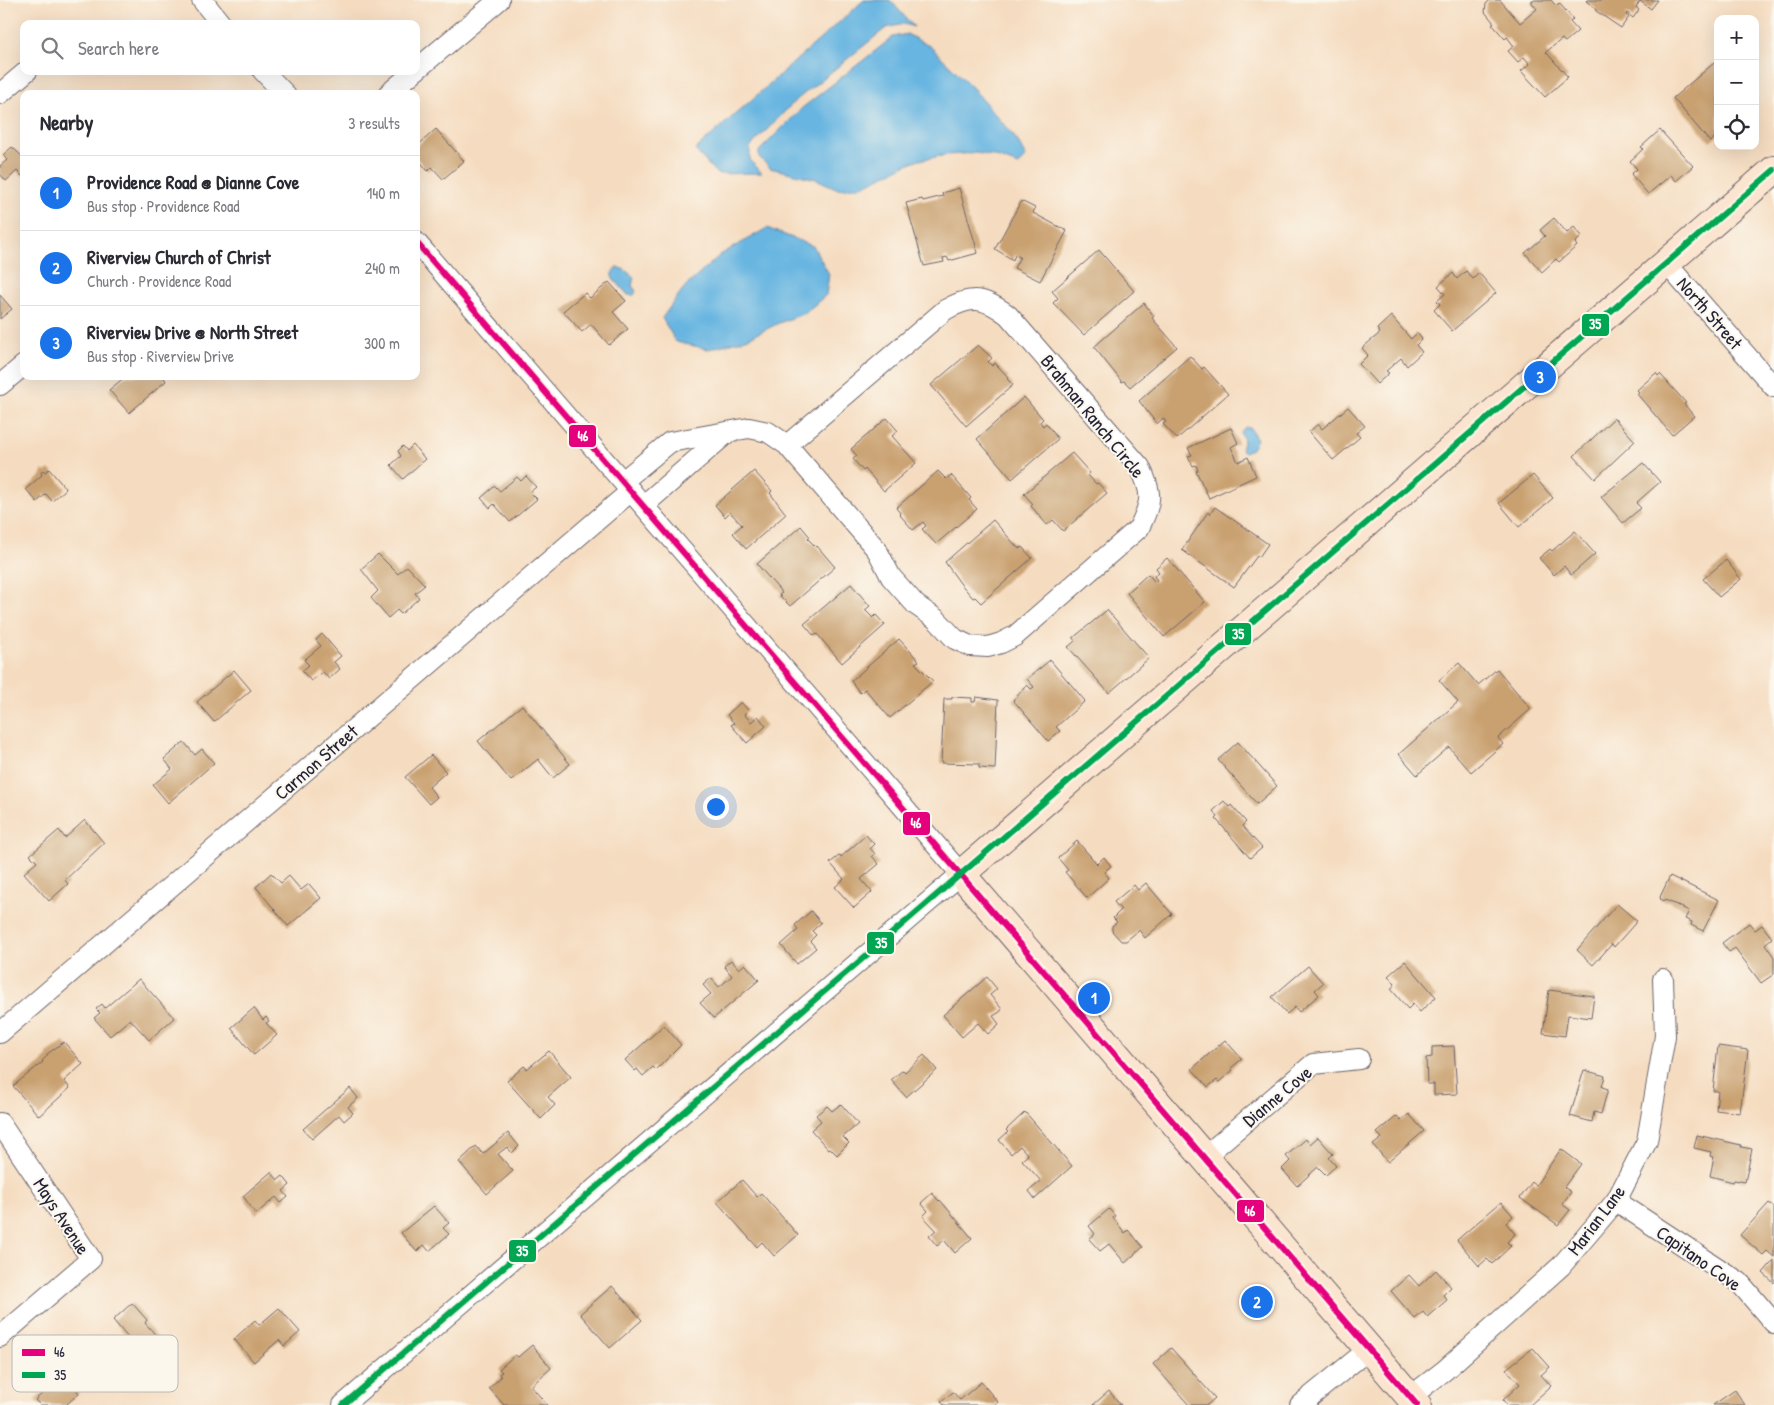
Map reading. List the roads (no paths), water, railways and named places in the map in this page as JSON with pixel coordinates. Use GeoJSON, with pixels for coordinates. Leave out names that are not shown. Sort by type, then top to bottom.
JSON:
{"type":"FeatureCollection","features":[{"type":"Feature","properties":{"kind":"street"},"geometry":{"type":"LineString","coordinates":[[202,0],[218,20]]}},
{"type":"Feature","properties":{"kind":"street"},"geometry":{"type":"LineString","coordinates":[[420,68],[499,0]]}},
{"type":"Feature","properties":{"kind":"street"},"geometry":{"type":"LineString","coordinates":[[0,94],[22,75]]}},
{"type":"Feature","properties":{"kind":"street"},"geometry":{"type":"LineString","coordinates":[[267,75],[280,90]]}},
{"type":"Feature","properties":{"kind":"street"},"geometry":{"type":"LineString","coordinates":[[393,90],[411,75]]}},
{"type":"Feature","properties":{"kind":"street"},"geometry":{"type":"LineString","coordinates":[[343,1405],[961,874],[1774,170]]}},
{"type":"Feature","properties":{"kind":"street"},"geometry":{"type":"LineString","coordinates":[[420,247],[1414,1401]]}},
{"type":"Feature","properties":{"kind":"street","name":"North Street"},"geometry":{"type":"LineString","coordinates":[[1666,263],[1774,386]]}},
{"type":"Feature","properties":{"kind":"street","name":"Brahman Ranch Circle"},"geometry":{"type":"LineString","coordinates":[[633,492],[670,442],[749,428],[768,432],[788,445],[877,550],[891,577],[916,605],[936,619],[955,639],[970,646],[988,647],[1002,643],[1015,636],[1139,528],[1148,510],[1150,493],[1140,467],[1008,314],[980,299],[961,301],[944,310],[788,445]]}},
{"type":"Feature","properties":{"kind":"street"},"geometry":{"type":"LineString","coordinates":[[0,386],[20,368]]}},
{"type":"Feature","properties":{"kind":"street"},"geometry":{"type":"LineString","coordinates":[[633,492],[728,432]]}},
{"type":"Feature","properties":{"kind":"street","name":"Carmon Street"},"geometry":{"type":"LineString","coordinates":[[0,1033],[633,492]]}},
{"type":"Feature","properties":{"kind":"street","name":"Marian Lane"},"geometry":{"type":"LineString","coordinates":[[1414,1401],[1444,1370],[1561,1266],[1616,1200],[1647,1141],[1666,1036],[1663,979]]}},
{"type":"Feature","properties":{"kind":"street","name":"Dianne Cove"},"geometry":{"type":"LineString","coordinates":[[1204,1157],[1313,1064],[1359,1059]]}},
{"type":"Feature","properties":{"kind":"street","name":"Mays Avenue"},"geometry":{"type":"LineString","coordinates":[[0,1124],[91,1258],[0,1337]]}},
{"type":"Feature","properties":{"kind":"street","name":"Capitano Cove"},"geometry":{"type":"LineString","coordinates":[[1616,1200],[1739,1282],[1774,1323]]}},
{"type":"Feature","properties":{"kind":"street"},"geometry":{"type":"LineString","coordinates":[[1300,1405],[1369,1349]]}},
{"type":"Feature","properties":{"kind":"water"},"geometry":{"type":"Polygon","coordinates":[[[864,0],[890,0],[914,27],[904,24],[886,28],[795,101],[750,147],[750,160],[762,173],[717,174],[695,150],[864,0]]]}},
{"type":"Feature","properties":{"kind":"water"},"geometry":{"type":"Polygon","coordinates":[[[907,34],[931,47],[971,86],[1017,140],[1026,157],[1018,165],[994,156],[976,153],[946,155],[914,161],[862,186],[838,189],[816,179],[770,168],[759,157],[759,151],[802,108],[893,37],[907,34]]]}},
{"type":"Feature","properties":{"kind":"water"},"geometry":{"type":"Polygon","coordinates":[[[767,228],[813,246],[829,274],[826,295],[805,313],[746,339],[708,349],[676,342],[662,318],[683,289],[720,255],[767,228]]]}},
{"type":"Feature","properties":{"kind":"water"},"geometry":{"type":"Polygon","coordinates":[[[617,267],[634,277],[632,286],[636,291],[634,295],[628,295],[612,277],[612,273],[617,267]]]}},
{"type":"Feature","properties":{"kind":"water"},"geometry":{"type":"Polygon","coordinates":[[[1245,427],[1250,428],[1257,439],[1252,449],[1244,452],[1241,449],[1244,439],[1240,433],[1245,427]]]}},
{"type":"Feature","properties":{"kind":"place","name":"Riverview Drive @ North Street"},"geometry":{"type":"Point","coordinates":[1540,377]}},
{"type":"Feature","properties":{"kind":"place","name":"Providence Road @ Dianne Cove"},"geometry":{"type":"Point","coordinates":[1094,998]}},
{"type":"Feature","properties":{"kind":"place","name":"Riverview Church of Christ"},"geometry":{"type":"Point","coordinates":[1257,1302]}}]}
